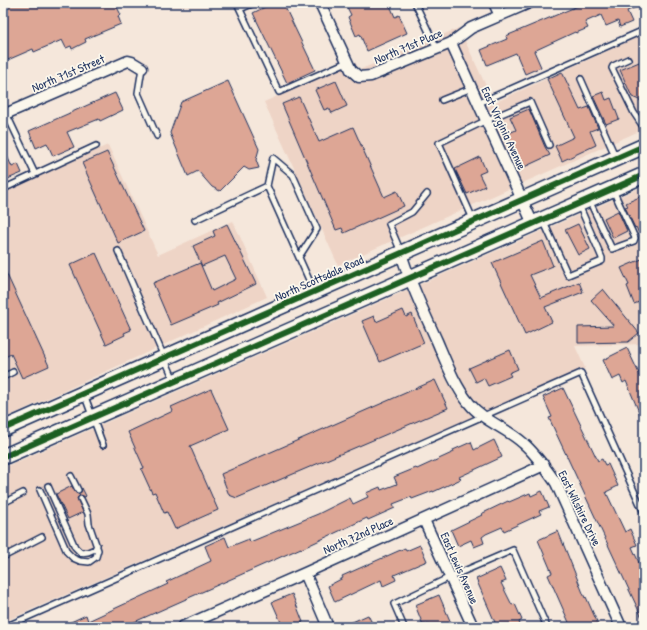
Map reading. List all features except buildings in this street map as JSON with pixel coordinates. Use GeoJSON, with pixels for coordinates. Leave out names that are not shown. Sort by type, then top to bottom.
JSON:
{"type":"FeatureCollection","features":[{"type":"Feature","properties":{"kind":"main road","name":"North Scottsdale Road"},"geometry":{"type":"LineString","coordinates":[[3,429],[644,146]]}},
{"type":"Feature","properties":{"kind":"main road"},"geometry":{"type":"LineString","coordinates":[[3,457],[644,174]]}},
{"type":"Feature","properties":{"kind":"street"},"geometry":{"type":"LineString","coordinates":[[320,3],[347,62]]}},
{"type":"Feature","properties":{"kind":"street"},"geometry":{"type":"LineString","coordinates":[[494,3],[500,16]]}},
{"type":"Feature","properties":{"kind":"street","name":"North 71st Place"},"geometry":{"type":"LineString","coordinates":[[347,62],[350,70],[359,77],[371,76],[451,43],[472,28],[529,3]]}},
{"type":"Feature","properties":{"kind":"street","name":"East Virginia Avenue"},"geometry":{"type":"LineString","coordinates":[[451,43],[523,200],[538,221]]}},
{"type":"Feature","properties":{"kind":"street","name":"North 71st Street"},"geometry":{"type":"LineString","coordinates":[[5,114],[128,61],[142,68]]}},
{"type":"Feature","properties":{"kind":"street","name":"East Wilshire Drive"},"geometry":{"type":"LineString","coordinates":[[401,254],[408,277],[456,382],[469,404],[483,416],[523,443],[544,465],[556,483],[621,627]]}},
{"type":"Feature","properties":{"kind":"street","name":"North 72nd Place"},"geometry":{"type":"LineString","coordinates":[[182,627],[544,465]]}},
{"type":"Feature","properties":{"kind":"street","name":"East Lewis Avenue"},"geometry":{"type":"LineString","coordinates":[[424,520],[472,627]]}},
{"type":"Feature","properties":{"kind":"street"},"geometry":{"type":"LineString","coordinates":[[305,573],[328,627]]}},
{"type":"Feature","properties":{"kind":"lane"},"geometry":{"type":"LineString","coordinates":[[237,3],[279,92],[347,62]]}},
{"type":"Feature","properties":{"kind":"lane"},"geometry":{"type":"LineString","coordinates":[[240,9],[254,3]]}},
{"type":"Feature","properties":{"kind":"lane"},"geometry":{"type":"LineString","coordinates":[[415,3],[436,49]]}},
{"type":"Feature","properties":{"kind":"lane"},"geometry":{"type":"LineString","coordinates":[[479,103],[644,30]]}},
{"type":"Feature","properties":{"kind":"lane"},"geometry":{"type":"LineString","coordinates":[[628,59],[613,66],[612,68],[634,113],[644,128]]}},
{"type":"Feature","properties":{"kind":"lane"},"geometry":{"type":"LineString","coordinates":[[142,68],[138,93],[157,136]]}},
{"type":"Feature","properties":{"kind":"lane"},"geometry":{"type":"LineString","coordinates":[[581,79],[617,158]]}},
{"type":"Feature","properties":{"kind":"lane"},"geometry":{"type":"LineString","coordinates":[[442,100],[472,88]]}},
{"type":"Feature","properties":{"kind":"lane"},"geometry":{"type":"LineString","coordinates":[[474,222],[439,143],[487,120],[530,102],[549,145]]}},
{"type":"Feature","properties":{"kind":"lane"},"geometry":{"type":"LineString","coordinates":[[5,114],[35,174]]}},
{"type":"Feature","properties":{"kind":"lane"},"geometry":{"type":"LineString","coordinates":[[3,189],[96,146]]}},
{"type":"Feature","properties":{"kind":"lane"},"geometry":{"type":"LineString","coordinates":[[299,258],[317,229],[293,175],[273,158],[267,186],[314,292]]}},
{"type":"Feature","properties":{"kind":"lane"},"geometry":{"type":"LineString","coordinates":[[194,220],[267,186]]}},
{"type":"Feature","properties":{"kind":"lane"},"geometry":{"type":"LineString","coordinates":[[584,201],[612,249],[634,241],[635,238],[612,189]]}},
{"type":"Feature","properties":{"kind":"lane"},"geometry":{"type":"LineString","coordinates":[[401,254],[389,224],[412,212],[427,194]]}},
{"type":"Feature","properties":{"kind":"lane"},"geometry":{"type":"LineString","coordinates":[[538,221],[568,275],[602,260],[590,227],[584,201]]}},
{"type":"Feature","properties":{"kind":"lane"},"geometry":{"type":"LineString","coordinates":[[118,251],[174,381]]}},
{"type":"Feature","properties":{"kind":"lane"},"geometry":{"type":"LineString","coordinates":[[3,377],[13,372]]}},
{"type":"Feature","properties":{"kind":"lane"},"geometry":{"type":"LineString","coordinates":[[5,627],[581,374],[644,513]]}},
{"type":"Feature","properties":{"kind":"lane"},"geometry":{"type":"LineString","coordinates":[[84,393],[103,445]]}},
{"type":"Feature","properties":{"kind":"lane"},"geometry":{"type":"LineString","coordinates":[[71,476],[78,490]]}},
{"type":"Feature","properties":{"kind":"lane"},"geometry":{"type":"LineString","coordinates":[[48,486],[75,547],[81,552],[88,552],[95,549],[97,545]]}},
{"type":"Feature","properties":{"kind":"lane"},"geometry":{"type":"LineString","coordinates":[[40,490],[67,552],[73,558],[80,561],[89,562],[96,557],[98,550],[89,524],[88,514],[81,499]]}},
{"type":"Feature","properties":{"kind":"lane"},"geometry":{"type":"LineString","coordinates":[[3,503],[24,493]]}},
{"type":"Feature","properties":{"kind":"lane"},"geometry":{"type":"LineString","coordinates":[[3,557],[42,537]]}},
{"type":"Feature","properties":{"kind":"lane"},"geometry":{"type":"LineString","coordinates":[[404,627],[394,604],[450,577],[513,550],[547,627]]}},
{"type":"Feature","properties":{"kind":"shaded area"},"geometry":{"type":"Polygon","coordinates":[[[459,28],[494,103],[644,34],[644,129],[338,265],[264,102],[355,62],[359,70],[459,28]]]}},
{"type":"Feature","properties":{"kind":"shaded area"},"geometry":{"type":"Polygon","coordinates":[[[108,145],[158,255],[233,221],[267,297],[3,419],[3,191],[108,145]]]}},
{"type":"Feature","properties":{"kind":"shaded area"},"geometry":{"type":"Polygon","coordinates":[[[644,186],[644,344],[575,346],[585,368],[3,622],[3,468],[644,186]]]}},
{"type":"Feature","properties":{"kind":"cycle path"},"geometry":{"type":"LineString","coordinates":[[3,429],[644,146]]}},
{"type":"Feature","properties":{"kind":"cycle path"},"geometry":{"type":"LineString","coordinates":[[3,457],[644,175]]}}]}
